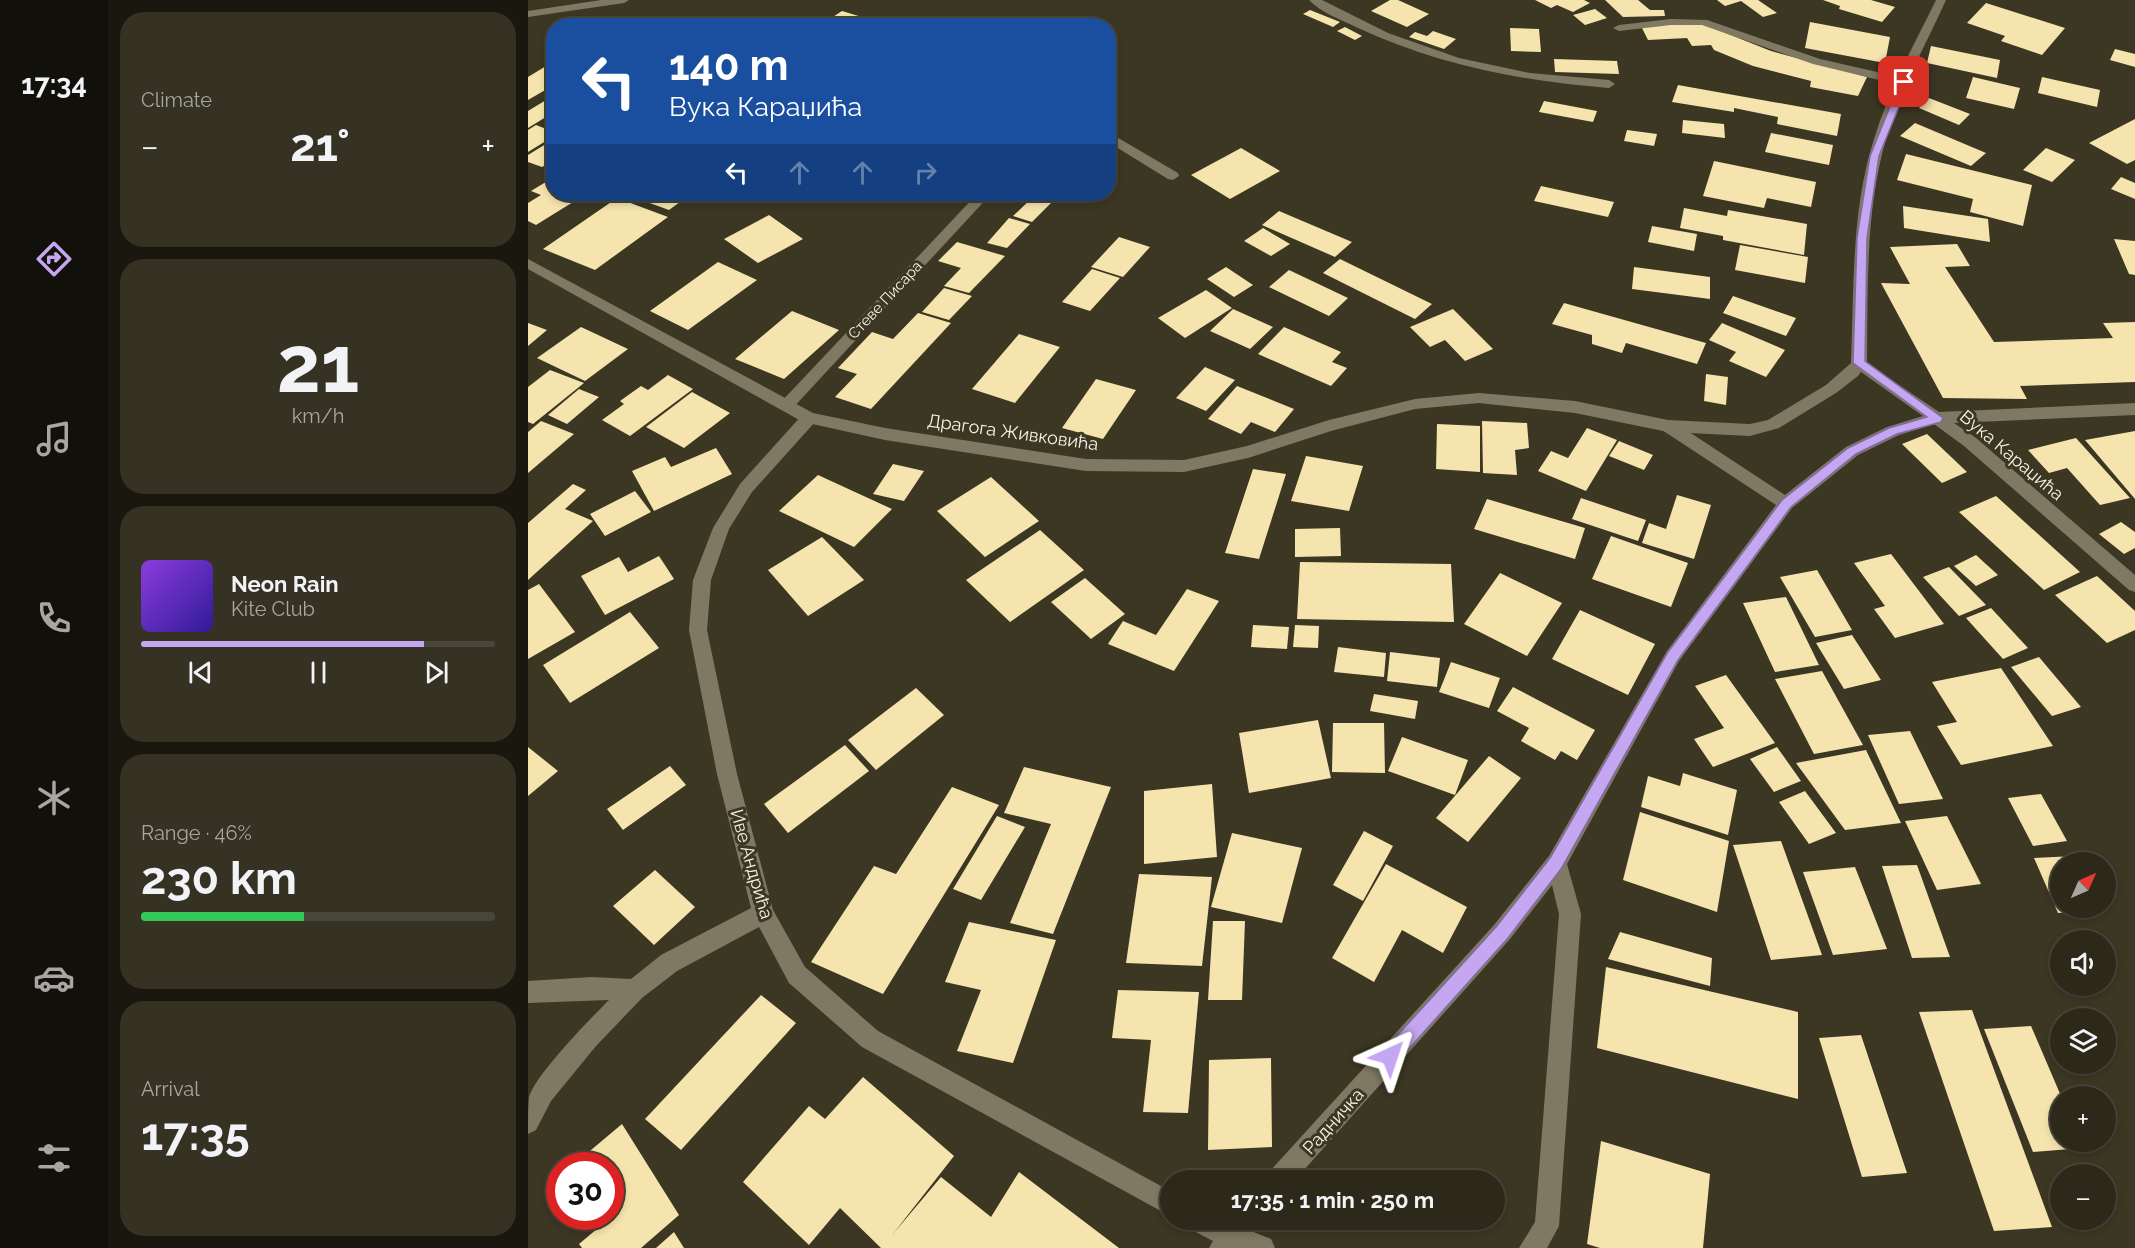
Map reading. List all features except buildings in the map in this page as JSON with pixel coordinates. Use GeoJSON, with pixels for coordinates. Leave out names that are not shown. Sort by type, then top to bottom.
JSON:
{"type":"FeatureCollection","features":[{"type":"Feature","properties":{"kind":"street"},"geometry":{"type":"LineString","coordinates":[[528,14],[624,0]]}},
{"type":"Feature","properties":{"kind":"street"},"geometry":{"type":"LineString","coordinates":[[1314,0],[1367,29],[1430,54],[1475,68],[1558,81],[1609,84]]}},
{"type":"Feature","properties":{"kind":"street"},"geometry":{"type":"LineString","coordinates":[[1859,363],[1862,238],[1875,156],[1904,82],[1941,0]]}},
{"type":"Feature","properties":{"kind":"street"},"geometry":{"type":"LineString","coordinates":[[1619,28],[1671,22],[1703,22],[1818,62],[1904,82]]}},
{"type":"Feature","properties":{"kind":"street"},"geometry":{"type":"LineString","coordinates":[[1116,141],[1173,176]]}},
{"type":"Feature","properties":{"kind":"street","name":"Стеве Писара"},"geometry":{"type":"LineString","coordinates":[[786,406],[977,201]]}},
{"type":"Feature","properties":{"kind":"street","name":"Драгога Живковића"},"geometry":{"type":"LineString","coordinates":[[528,263],[662,339],[809,418],[885,434],[1086,465],[1184,466],[1248,452],[1329,426],[1414,404],[1479,398],[1575,407],[1668,426],[1750,430],[1773,424],[1831,389],[1853,372],[1859,363]]}},
{"type":"Feature","properties":{"kind":"street","name":"Вука Караџића"},"geometry":{"type":"LineString","coordinates":[[1859,363],[1970,442],[2135,585]]}},
{"type":"Feature","properties":{"kind":"street","name":"Радничка"},"geometry":{"type":"LineString","coordinates":[[1288,1170],[1502,932],[1556,863],[1673,656],[1786,504],[1852,451],[1893,431],[1937,418],[2135,410]]}},
{"type":"Feature","properties":{"kind":"street","name":"Иве Андрића"},"geometry":{"type":"LineString","coordinates":[[809,418],[746,488],[721,528],[702,580],[698,630],[728,774],[763,913],[797,975],[870,1039],[1160,1198]]}},
{"type":"Feature","properties":{"kind":"street","name":"Драгога Живковића"},"geometry":{"type":"LineString","coordinates":[[1668,426],[1786,504]]}},
{"type":"Feature","properties":{"kind":"street"},"geometry":{"type":"LineString","coordinates":[[1532,1248],[1547,1226],[1570,914],[1556,863]]}},
{"type":"Feature","properties":{"kind":"street"},"geometry":{"type":"LineString","coordinates":[[528,1122],[543,1093],[588,1038],[634,990],[669,963],[763,913]]}},
{"type":"Feature","properties":{"kind":"street"},"geometry":{"type":"LineString","coordinates":[[528,992],[591,988],[634,990]]}},
{"type":"Feature","properties":{"kind":"street"},"geometry":{"type":"LineString","coordinates":[[1232,1234],[1262,1248]]}},
{"type":"Feature","properties":{"kind":"route"},"geometry":{"type":"LineString","coordinates":[[1390,1056],[1502,932],[1556,863],[1673,656],[1786,504],[1852,451],[1893,431],[1937,418],[1859,363],[1862,238],[1875,156],[1904,82]]}}]}
